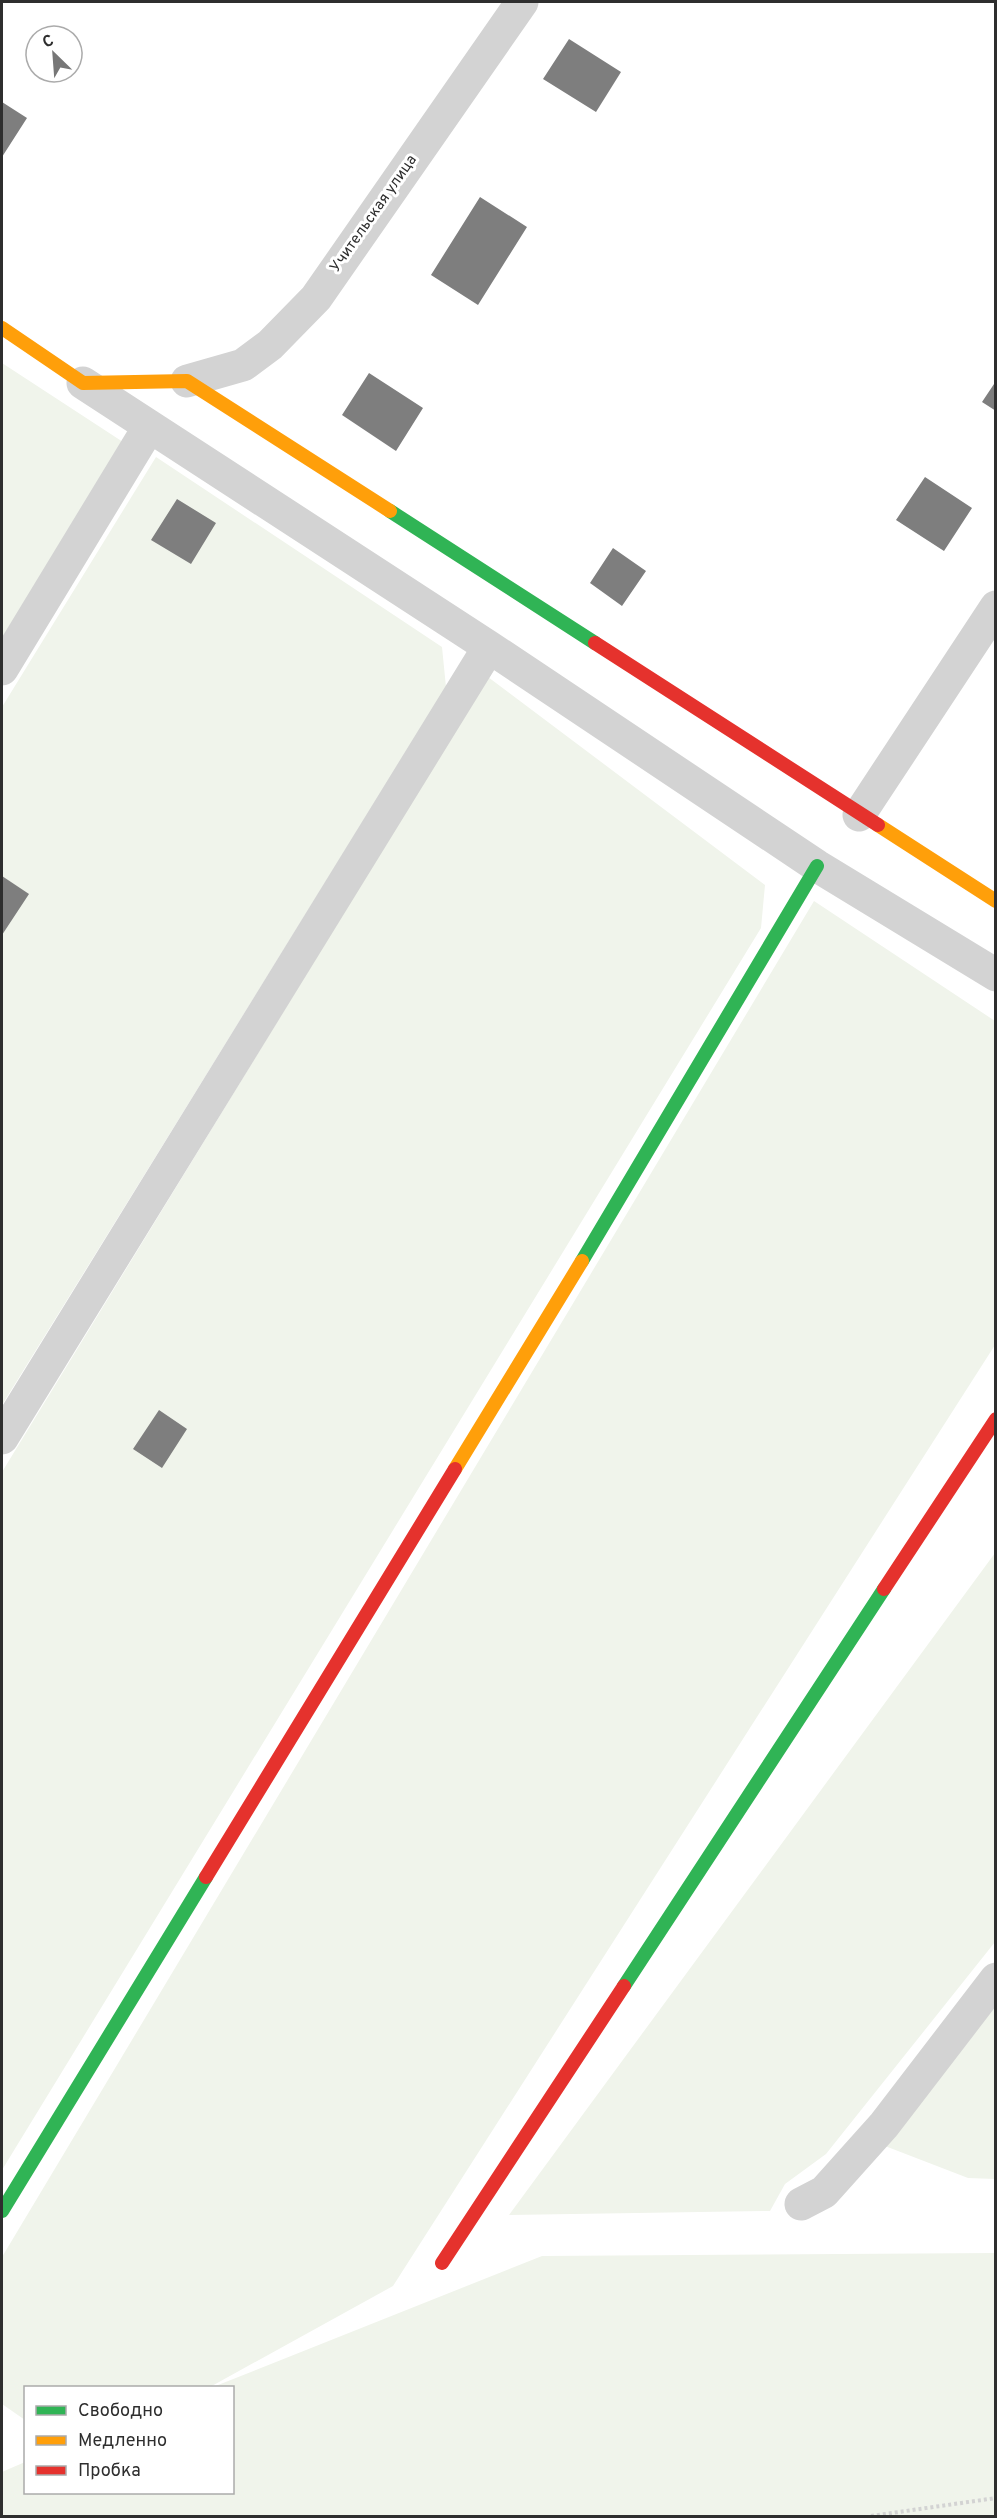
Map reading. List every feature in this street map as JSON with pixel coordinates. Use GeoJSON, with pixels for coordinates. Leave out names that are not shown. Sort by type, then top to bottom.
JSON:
{"type":"FeatureCollection","features":[{"type":"Feature","properties":{"kind":"street","name":"Учительская улица"},"geometry":{"type":"LineString","coordinates":[[187,381],[243,365],[270,345],[316,298],[522,2]]}},
{"type":"Feature","properties":{"kind":"street"},"geometry":{"type":"LineString","coordinates":[[2,328],[149,427],[489,647],[817,866],[996,975]]}},
{"type":"Feature","properties":{"kind":"street"},"geometry":{"type":"LineString","coordinates":[[83,383],[187,381],[996,901]]}},
{"type":"Feature","properties":{"kind":"street"},"geometry":{"type":"LineString","coordinates":[[2,669],[149,427]]}},
{"type":"Feature","properties":{"kind":"street"},"geometry":{"type":"LineString","coordinates":[[859,815],[996,607]]}},
{"type":"Feature","properties":{"kind":"street"},"geometry":{"type":"LineString","coordinates":[[2,1438],[489,647]]}},
{"type":"Feature","properties":{"kind":"street"},"geometry":{"type":"LineString","coordinates":[[2,2211],[608,1216],[817,866]]}},
{"type":"Feature","properties":{"kind":"street"},"geometry":{"type":"LineString","coordinates":[[442,2263],[996,1419]]}},
{"type":"Feature","properties":{"kind":"street"},"geometry":{"type":"LineString","coordinates":[[801,2204],[824,2192],[884,2125],[996,1979]]}},
{"type":"Feature","properties":{"kind":"path"},"geometry":{"type":"LineString","coordinates":[[871,2517],[996,2498]]}},
{"type":"Feature","properties":{"kind":"shaded area"},"geometry":{"type":"Polygon","coordinates":[[[2,363],[123,442],[2,639],[2,363]]]}},
{"type":"Feature","properties":{"kind":"shaded area"},"geometry":{"type":"Polygon","coordinates":[[[156,457],[442,647],[446,687],[2,1405],[2,707],[156,457]]]}},
{"type":"Feature","properties":{"kind":"shaded area"},"geometry":{"type":"Polygon","coordinates":[[[488,677],[765,885],[761,928],[2,2170],[2,1472],[488,677]]]}},
{"type":"Feature","properties":{"kind":"shaded area"},"geometry":{"type":"Polygon","coordinates":[[[814,901],[995,1021],[995,1345],[393,2286],[212,2386],[24,2386],[24,2419],[2,2404],[2,2257],[814,901]]]}},
{"type":"Feature","properties":{"kind":"shaded area"},"geometry":{"type":"Polygon","coordinates":[[[995,1553],[995,1942],[826,2154],[785,2184],[770,2211],[509,2215],[995,1553]]]}},
{"type":"Feature","properties":{"kind":"shaded area"},"geometry":{"type":"Polygon","coordinates":[[[995,2001],[995,2179],[968,2178],[885,2146],[995,2001]]]}},
{"type":"Feature","properties":{"kind":"shaded area"},"geometry":{"type":"Polygon","coordinates":[[[995,2253],[995,2516],[2,2516],[2,2472],[24,2462],[24,2494],[234,2494],[234,2386],[216,2386],[542,2256],[995,2253]]]}},
{"type":"Feature","properties":{"kind":"building"},"geometry":{"type":"Polygon","coordinates":[[[569,39],[621,72],[596,112],[543,79],[569,39]]]}},
{"type":"Feature","properties":{"kind":"building"},"geometry":{"type":"Polygon","coordinates":[[[2,102],[27,118],[2,157],[2,102]]]}},
{"type":"Feature","properties":{"kind":"building"},"geometry":{"type":"Polygon","coordinates":[[[480,197],[527,227],[478,305],[431,275],[480,197]]]}},
{"type":"Feature","properties":{"kind":"building"},"geometry":{"type":"Polygon","coordinates":[[[369,373],[423,408],[396,451],[342,415],[369,373]]]}},
{"type":"Feature","properties":{"kind":"building"},"geometry":{"type":"Polygon","coordinates":[[[996,381],[996,411],[982,402],[996,381]]]}},
{"type":"Feature","properties":{"kind":"building"},"geometry":{"type":"Polygon","coordinates":[[[925,477],[972,508],[944,551],[896,520],[925,477]]]}},
{"type":"Feature","properties":{"kind":"building"},"geometry":{"type":"Polygon","coordinates":[[[177,499],[216,523],[191,564],[151,540],[177,499]]]}},
{"type":"Feature","properties":{"kind":"building"},"geometry":{"type":"Polygon","coordinates":[[[613,548],[646,571],[622,606],[590,583],[613,548]]]}},
{"type":"Feature","properties":{"kind":"building"},"geometry":{"type":"Polygon","coordinates":[[[2,876],[29,894],[2,935],[2,876]]]}},
{"type":"Feature","properties":{"kind":"building"},"geometry":{"type":"Polygon","coordinates":[[[159,1410],[187,1429],[162,1468],[133,1449],[159,1410]]]}},
{"type":"Feature","properties":{"kind":"traffic: fast"},"geometry":{"type":"LineString","coordinates":[[390,511],[595,643]]}},
{"type":"Feature","properties":{"kind":"traffic: fast"},"geometry":{"type":"LineString","coordinates":[[582,1261],[817,866]]}},
{"type":"Feature","properties":{"kind":"traffic: fast"},"geometry":{"type":"LineString","coordinates":[[624,1986],[884,1589]]}},
{"type":"Feature","properties":{"kind":"traffic: fast"},"geometry":{"type":"LineString","coordinates":[[2,2211],[206,1877]]}},
{"type":"Feature","properties":{"kind":"traffic: slow"},"geometry":{"type":"LineString","coordinates":[[2,328],[83,383],[187,381],[390,511]]}},
{"type":"Feature","properties":{"kind":"traffic: slow"},"geometry":{"type":"LineString","coordinates":[[878,825],[996,901]]}},
{"type":"Feature","properties":{"kind":"traffic: slow"},"geometry":{"type":"LineString","coordinates":[[455,1469],[582,1261]]}},
{"type":"Feature","properties":{"kind":"traffic: jam"},"geometry":{"type":"LineString","coordinates":[[595,643],[878,825]]}},
{"type":"Feature","properties":{"kind":"traffic: jam"},"geometry":{"type":"LineString","coordinates":[[884,1589],[996,1419]]}},
{"type":"Feature","properties":{"kind":"traffic: jam"},"geometry":{"type":"LineString","coordinates":[[206,1877],[455,1469]]}},
{"type":"Feature","properties":{"kind":"traffic: jam"},"geometry":{"type":"LineString","coordinates":[[442,2263],[624,1986]]}}]}
